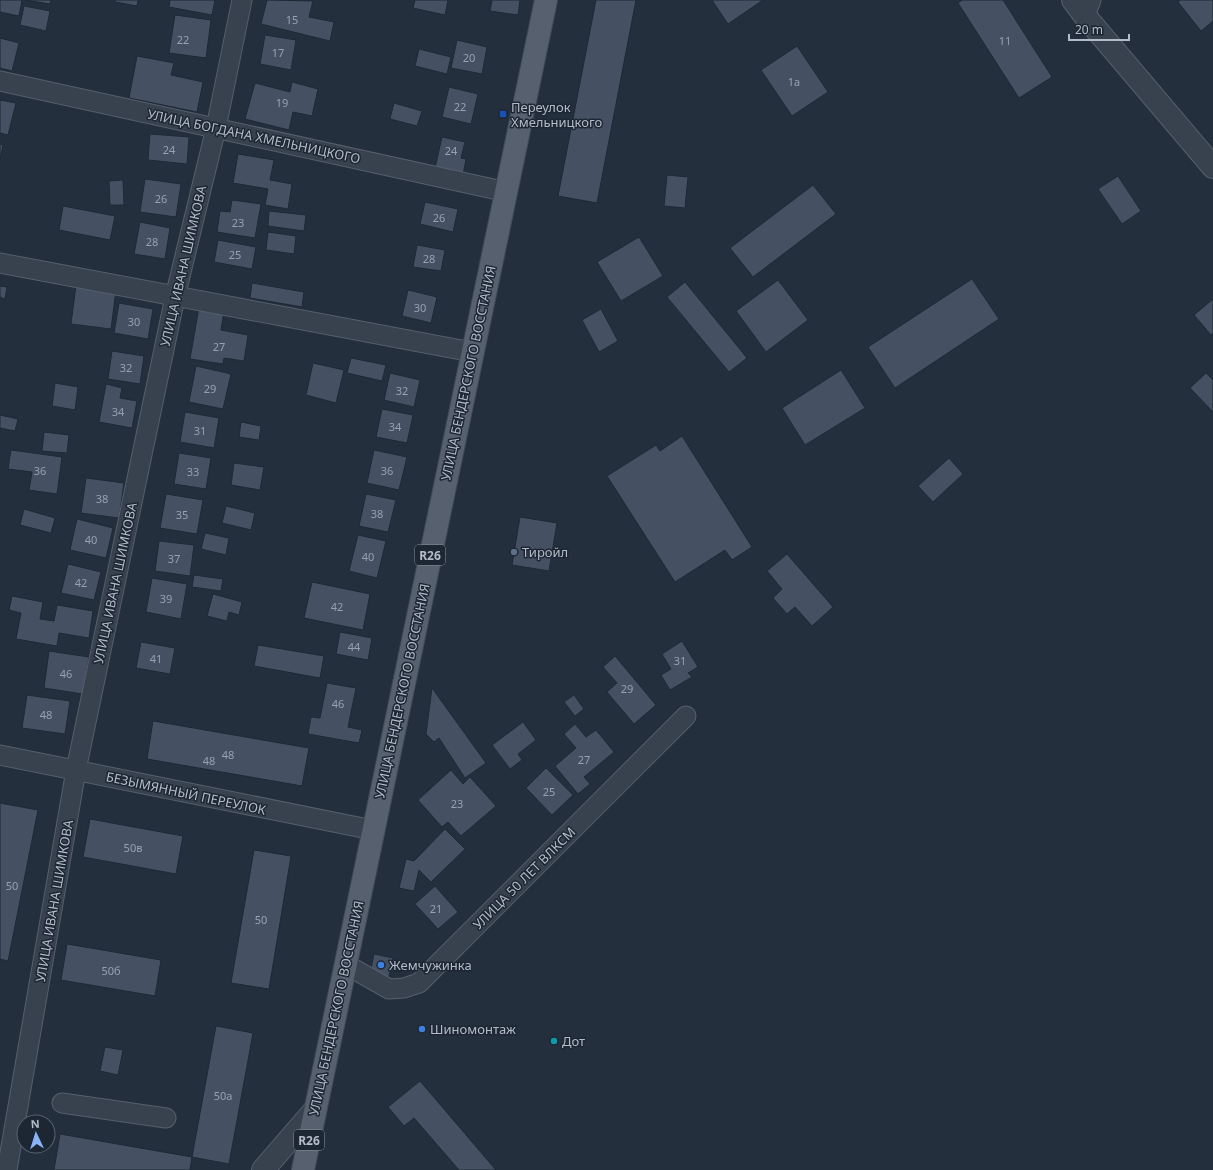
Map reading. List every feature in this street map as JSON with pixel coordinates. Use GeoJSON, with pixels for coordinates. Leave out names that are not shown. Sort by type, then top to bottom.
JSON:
{"type":"FeatureCollection","features":[{"type":"Feature","properties":{"kind":"main road","name":"УЛИЦА БЕНДЕРСКОГО ВОССТАНИЯ"},"geometry":{"type":"LineString","coordinates":[[303,1170],[314,1111],[546,0]]}},
{"type":"Feature","properties":{"kind":"street","name":"УЛИЦА ИВАНА ШИМКОВА"},"geometry":{"type":"LineString","coordinates":[[7,1170],[76,770],[175,297],[216,128],[242,0]]}},
{"type":"Feature","properties":{"kind":"street"},"geometry":{"type":"LineString","coordinates":[[1083,5],[1213,167]]}},
{"type":"Feature","properties":{"kind":"street","name":"УЛИЦА БОГДАНА ХМЕЛЬНИЦКОГО"},"geometry":{"type":"LineString","coordinates":[[0,81],[507,192]]}},
{"type":"Feature","properties":{"kind":"street"},"geometry":{"type":"LineString","coordinates":[[0,263],[472,352]]}},
{"type":"Feature","properties":{"kind":"street","name":"УЛИЦА 50 ЛЕТ ВЛКСМ"},"geometry":{"type":"LineString","coordinates":[[345,964],[389,989],[404,988],[419,983],[686,716]]}},
{"type":"Feature","properties":{"kind":"street","name":"БЕЗЫМЯННЫЙ ПЕРЕУЛОК"},"geometry":{"type":"LineString","coordinates":[[0,755],[373,830]]}},
{"type":"Feature","properties":{"kind":"street"},"geometry":{"type":"LineString","coordinates":[[62,1103],[166,1118]]}},
{"type":"Feature","properties":{"kind":"street"},"geometry":{"type":"LineString","coordinates":[[263,1170],[314,1111]]}},
{"type":"Feature","properties":{"kind":"building"},"geometry":{"type":"Polygon","coordinates":[[[0,0],[22,0],[19,16],[0,12],[0,0]]]}},
{"type":"Feature","properties":{"kind":"building"},"geometry":{"type":"Polygon","coordinates":[[[25,0],[51,0],[50,4],[25,0]]]}},
{"type":"Feature","properties":{"kind":"building"},"geometry":{"type":"Polygon","coordinates":[[[115,0],[138,0],[137,6],[115,2],[115,0]]]}},
{"type":"Feature","properties":{"kind":"building"},"geometry":{"type":"Polygon","coordinates":[[[170,0],[215,0],[212,15],[169,7],[170,0]]]}},
{"type":"Feature","properties":{"kind":"building"},"geometry":{"type":"Polygon","coordinates":[[[267,0],[313,1],[309,17],[334,22],[330,41],[261,24],[267,0]]]}},
{"type":"Feature","properties":{"kind":"building"},"geometry":{"type":"Polygon","coordinates":[[[415,0],[448,0],[445,15],[413,8],[415,0]]]}},
{"type":"Feature","properties":{"kind":"building"},"geometry":{"type":"Polygon","coordinates":[[[492,0],[520,0],[518,15],[490,11],[492,0]]]}},
{"type":"Feature","properties":{"kind":"building"},"geometry":{"type":"Polygon","coordinates":[[[596,0],[636,0],[597,203],[558,196],[596,0]]]}},
{"type":"Feature","properties":{"kind":"building"},"geometry":{"type":"Polygon","coordinates":[[[712,0],[763,0],[728,24],[712,0]]]}},
{"type":"Feature","properties":{"kind":"building"},"geometry":{"type":"Polygon","coordinates":[[[962,0],[1003,0],[1052,77],[1019,98],[958,3],[962,0]]]}},
{"type":"Feature","properties":{"kind":"building"},"geometry":{"type":"Polygon","coordinates":[[[1180,0],[1213,0],[1213,21],[1201,31],[1178,2],[1180,0]]]}},
{"type":"Feature","properties":{"kind":"building"},"geometry":{"type":"Polygon","coordinates":[[[24,6],[50,11],[46,31],[20,25],[24,6]]]}},
{"type":"Feature","properties":{"kind":"building"},"geometry":{"type":"Polygon","coordinates":[[[175,15],[211,20],[206,58],[169,53],[175,15]]]}},
{"type":"Feature","properties":{"kind":"building"},"geometry":{"type":"Polygon","coordinates":[[[265,35],[296,40],[291,70],[260,64],[265,35]]]}},
{"type":"Feature","properties":{"kind":"building"},"geometry":{"type":"Polygon","coordinates":[[[0,38],[19,43],[12,71],[0,68],[0,38]]]}},
{"type":"Feature","properties":{"kind":"building"},"geometry":{"type":"Polygon","coordinates":[[[457,40],[487,47],[482,74],[451,68],[457,40]]]}},
{"type":"Feature","properties":{"kind":"building"},"geometry":{"type":"Polygon","coordinates":[[[797,46],[828,92],[792,116],[761,70],[797,46]]]}},
{"type":"Feature","properties":{"kind":"building"},"geometry":{"type":"Polygon","coordinates":[[[419,49],[451,57],[447,74],[415,66],[419,49]]]}},
{"type":"Feature","properties":{"kind":"building"},"geometry":{"type":"Polygon","coordinates":[[[137,56],[174,63],[171,75],[203,82],[197,112],[129,98],[137,56]]]}},
{"type":"Feature","properties":{"kind":"building"},"geometry":{"type":"Polygon","coordinates":[[[292,82],[318,89],[312,116],[293,112],[289,130],[245,119],[255,83],[290,92],[292,82]]]}},
{"type":"Feature","properties":{"kind":"building"},"geometry":{"type":"Polygon","coordinates":[[[449,87],[478,94],[471,124],[442,117],[449,87]]]}},
{"type":"Feature","properties":{"kind":"building"},"geometry":{"type":"Polygon","coordinates":[[[0,100],[16,103],[8,135],[0,133],[0,100]]]}},
{"type":"Feature","properties":{"kind":"building"},"geometry":{"type":"Polygon","coordinates":[[[394,103],[422,111],[417,126],[390,119],[394,103]]]}},
{"type":"Feature","properties":{"kind":"building"},"geometry":{"type":"Polygon","coordinates":[[[150,134],[189,137],[187,164],[148,160],[150,134]]]}},
{"type":"Feature","properties":{"kind":"building"},"geometry":{"type":"Polygon","coordinates":[[[442,137],[465,142],[461,158],[466,159],[463,175],[435,168],[442,137]]]}},
{"type":"Feature","properties":{"kind":"building"},"geometry":{"type":"Polygon","coordinates":[[[0,144],[3,145],[0,160],[0,144]]]}},
{"type":"Feature","properties":{"kind":"building"},"geometry":{"type":"Polygon","coordinates":[[[238,154],[274,160],[270,180],[292,184],[288,209],[265,205],[268,189],[233,183],[238,154]]]}},
{"type":"Feature","properties":{"kind":"building"},"geometry":{"type":"Polygon","coordinates":[[[667,175],[688,177],[685,208],[664,206],[667,175]]]}},
{"type":"Feature","properties":{"kind":"building"},"geometry":{"type":"Polygon","coordinates":[[[1118,176],[1141,211],[1122,224],[1098,189],[1118,176]]]}},
{"type":"Feature","properties":{"kind":"building"},"geometry":{"type":"Polygon","coordinates":[[[145,179],[181,184],[176,217],[140,212],[145,179]]]}},
{"type":"Feature","properties":{"kind":"building"},"geometry":{"type":"Polygon","coordinates":[[[123,180],[124,205],[110,205],[109,181],[123,180]]]}},
{"type":"Feature","properties":{"kind":"building"},"geometry":{"type":"Polygon","coordinates":[[[813,185],[836,214],[753,277],[730,248],[813,185]]]}},
{"type":"Feature","properties":{"kind":"building"},"geometry":{"type":"Polygon","coordinates":[[[232,200],[261,204],[255,238],[217,232],[220,211],[230,212],[232,200]]]}},
{"type":"Feature","properties":{"kind":"building"},"geometry":{"type":"Polygon","coordinates":[[[425,202],[458,209],[453,232],[420,224],[425,202]]]}},
{"type":"Feature","properties":{"kind":"building"},"geometry":{"type":"Polygon","coordinates":[[[63,206],[115,216],[110,240],[59,230],[63,206]]]}},
{"type":"Feature","properties":{"kind":"building"},"geometry":{"type":"Polygon","coordinates":[[[269,211],[306,215],[304,231],[268,226],[269,211]]]}},
{"type":"Feature","properties":{"kind":"building"},"geometry":{"type":"Polygon","coordinates":[[[140,222],[170,228],[165,259],[134,254],[140,222]]]}},
{"type":"Feature","properties":{"kind":"building"},"geometry":{"type":"Polygon","coordinates":[[[268,232],[296,236],[294,254],[266,250],[268,232]]]}},
{"type":"Feature","properties":{"kind":"building"},"geometry":{"type":"Polygon","coordinates":[[[639,237],[663,276],[621,301],[597,262],[639,237]]]}},
{"type":"Feature","properties":{"kind":"building"},"geometry":{"type":"Polygon","coordinates":[[[218,240],[256,247],[252,269],[214,262],[218,240]]]}},
{"type":"Feature","properties":{"kind":"building"},"geometry":{"type":"Polygon","coordinates":[[[417,245],[445,250],[441,271],[413,267],[417,245]]]}},
{"type":"Feature","properties":{"kind":"building"},"geometry":{"type":"Polygon","coordinates":[[[972,279],[999,319],[895,388],[868,347],[972,279]]]}},
{"type":"Feature","properties":{"kind":"building"},"geometry":{"type":"Polygon","coordinates":[[[778,280],[808,320],[766,352],[736,311],[778,280]]]}},
{"type":"Feature","properties":{"kind":"building"},"geometry":{"type":"Polygon","coordinates":[[[685,282],[747,358],[729,372],[667,297],[685,282]]]}},
{"type":"Feature","properties":{"kind":"building"},"geometry":{"type":"Polygon","coordinates":[[[252,283],[304,292],[302,307],[250,298],[252,283]]]}},
{"type":"Feature","properties":{"kind":"building"},"geometry":{"type":"Polygon","coordinates":[[[76,285],[116,290],[111,329],[71,324],[76,285]]]}},
{"type":"Feature","properties":{"kind":"building"},"geometry":{"type":"Polygon","coordinates":[[[0,286],[7,287],[5,299],[0,297],[0,286]]]}},
{"type":"Feature","properties":{"kind":"building"},"geometry":{"type":"Polygon","coordinates":[[[408,290],[437,297],[431,323],[402,316],[408,290]]]}},
{"type":"Feature","properties":{"kind":"building"},"geometry":{"type":"Polygon","coordinates":[[[1213,299],[1213,333],[1211,335],[1194,315],[1213,299]]]}},
{"type":"Feature","properties":{"kind":"building"},"geometry":{"type":"Polygon","coordinates":[[[119,303],[153,309],[148,339],[114,333],[119,303]]]}},
{"type":"Feature","properties":{"kind":"building"},"geometry":{"type":"Polygon","coordinates":[[[199,307],[224,311],[221,330],[248,335],[244,361],[224,358],[223,364],[190,359],[199,307]]]}},
{"type":"Feature","properties":{"kind":"building"},"geometry":{"type":"Polygon","coordinates":[[[601,309],[618,341],[599,352],[582,320],[601,309]]]}},
{"type":"Feature","properties":{"kind":"building"},"geometry":{"type":"Polygon","coordinates":[[[112,351],[144,356],[140,384],[108,379],[112,351]]]}},
{"type":"Feature","properties":{"kind":"building"},"geometry":{"type":"Polygon","coordinates":[[[351,358],[386,365],[382,381],[347,373],[351,358]]]}},
{"type":"Feature","properties":{"kind":"building"},"geometry":{"type":"Polygon","coordinates":[[[313,363],[344,370],[336,403],[306,395],[313,363]]]}},
{"type":"Feature","properties":{"kind":"building"},"geometry":{"type":"Polygon","coordinates":[[[196,366],[231,374],[223,409],[189,402],[196,366]]]}},
{"type":"Feature","properties":{"kind":"building"},"geometry":{"type":"Polygon","coordinates":[[[841,370],[865,408],[805,445],[782,408],[841,370]]]}},
{"type":"Feature","properties":{"kind":"building"},"geometry":{"type":"Polygon","coordinates":[[[390,373],[420,380],[414,407],[384,400],[390,373]]]}},
{"type":"Feature","properties":{"kind":"building"},"geometry":{"type":"Polygon","coordinates":[[[1206,373],[1213,380],[1213,412],[1190,388],[1206,373]]]}},
{"type":"Feature","properties":{"kind":"building"},"geometry":{"type":"Polygon","coordinates":[[[55,383],[78,387],[75,410],[52,406],[55,383]]]}},
{"type":"Feature","properties":{"kind":"building"},"geometry":{"type":"Polygon","coordinates":[[[106,384],[122,388],[120,398],[137,401],[132,428],[99,422],[106,384]]]}},
{"type":"Feature","properties":{"kind":"building"},"geometry":{"type":"Polygon","coordinates":[[[382,409],[413,415],[407,443],[376,437],[382,409]]]}},
{"type":"Feature","properties":{"kind":"building"},"geometry":{"type":"Polygon","coordinates":[[[185,412],[219,418],[214,448],[180,442],[185,412]]]}},
{"type":"Feature","properties":{"kind":"building"},"geometry":{"type":"Polygon","coordinates":[[[0,415],[18,419],[15,431],[0,428],[0,415]]]}},
{"type":"Feature","properties":{"kind":"building"},"geometry":{"type":"Polygon","coordinates":[[[241,422],[261,426],[259,440],[239,437],[241,422]]]}},
{"type":"Feature","properties":{"kind":"building"},"geometry":{"type":"Polygon","coordinates":[[[44,432],[69,435],[67,453],[42,451],[44,432]]]}},
{"type":"Feature","properties":{"kind":"building"},"geometry":{"type":"Polygon","coordinates":[[[682,436],[752,547],[732,560],[725,550],[675,582],[607,476],[656,445],[660,451],[682,436]]]}},
{"type":"Feature","properties":{"kind":"building"},"geometry":{"type":"Polygon","coordinates":[[[11,450],[62,457],[57,494],[29,490],[32,472],[8,469],[11,450]]]}},
{"type":"Feature","properties":{"kind":"building"},"geometry":{"type":"Polygon","coordinates":[[[374,450],[407,457],[399,490],[367,483],[374,450]]]}},
{"type":"Feature","properties":{"kind":"building"},"geometry":{"type":"Polygon","coordinates":[[[179,453],[211,458],[206,489],[174,484],[179,453]]]}},
{"type":"Feature","properties":{"kind":"building"},"geometry":{"type":"Polygon","coordinates":[[[949,458],[963,474],[933,502],[918,486],[949,458]]]}},
{"type":"Feature","properties":{"kind":"building"},"geometry":{"type":"Polygon","coordinates":[[[234,463],[264,467],[260,490],[231,485],[234,463]]]}},
{"type":"Feature","properties":{"kind":"building"},"geometry":{"type":"Polygon","coordinates":[[[86,478],[124,483],[119,518],[81,513],[86,478]]]}},
{"type":"Feature","properties":{"kind":"building"},"geometry":{"type":"Polygon","coordinates":[[[166,494],[203,500],[197,534],[160,528],[166,494]]]}},
{"type":"Feature","properties":{"kind":"building"},"geometry":{"type":"Polygon","coordinates":[[[366,494],[396,500],[388,532],[359,526],[366,494]]]}},
{"type":"Feature","properties":{"kind":"building"},"geometry":{"type":"Polygon","coordinates":[[[226,506],[255,513],[251,530],[222,523],[226,506]]]}},
{"type":"Feature","properties":{"kind":"building"},"geometry":{"type":"Polygon","coordinates":[[[24,509],[55,518],[51,533],[20,525],[24,509]]]}},
{"type":"Feature","properties":{"kind":"building"},"geometry":{"type":"Polygon","coordinates":[[[520,517],[557,523],[549,571],[512,565],[520,517]]]}},
{"type":"Feature","properties":{"kind":"building"},"geometry":{"type":"Polygon","coordinates":[[[77,519],[113,528],[106,558],[70,550],[77,519]]]}},
{"type":"Feature","properties":{"kind":"building"},"geometry":{"type":"Polygon","coordinates":[[[205,533],[229,538],[226,555],[201,549],[205,533]]]}},
{"type":"Feature","properties":{"kind":"building"},"geometry":{"type":"Polygon","coordinates":[[[358,535],[386,541],[377,578],[349,571],[358,535]]]}},
{"type":"Feature","properties":{"kind":"building"},"geometry":{"type":"Polygon","coordinates":[[[159,541],[194,545],[190,576],[155,571],[159,541]]]}},
{"type":"Feature","properties":{"kind":"building"},"geometry":{"type":"Polygon","coordinates":[[[787,554],[833,607],[812,626],[795,607],[787,614],[773,598],[782,589],[767,571],[787,554]]]}},
{"type":"Feature","properties":{"kind":"building"},"geometry":{"type":"Polygon","coordinates":[[[68,564],[101,572],[94,600],[61,593],[68,564]]]}},
{"type":"Feature","properties":{"kind":"building"},"geometry":{"type":"Polygon","coordinates":[[[194,575],[223,579],[221,591],[192,587],[194,575]]]}},
{"type":"Feature","properties":{"kind":"building"},"geometry":{"type":"Polygon","coordinates":[[[152,578],[187,584],[181,619],[146,612],[152,578]]]}},
{"type":"Feature","properties":{"kind":"building"},"geometry":{"type":"Polygon","coordinates":[[[312,582],[370,594],[363,630],[304,618],[312,582]]]}},
{"type":"Feature","properties":{"kind":"building"},"geometry":{"type":"Polygon","coordinates":[[[213,594],[242,602],[239,615],[229,612],[227,621],[207,616],[213,594]]]}},
{"type":"Feature","properties":{"kind":"building"},"geometry":{"type":"Polygon","coordinates":[[[12,596],[43,602],[40,619],[54,621],[57,605],[93,611],[89,638],[59,633],[57,646],[16,639],[21,613],[9,610],[12,596]]]}},
{"type":"Feature","properties":{"kind":"building"},"geometry":{"type":"Polygon","coordinates":[[[340,632],[372,638],[368,660],[336,654],[340,632]]]}},
{"type":"Feature","properties":{"kind":"building"},"geometry":{"type":"Polygon","coordinates":[[[682,641],[698,667],[688,673],[692,677],[670,690],[661,675],[671,669],[662,654],[682,641]]]}},
{"type":"Feature","properties":{"kind":"building"},"geometry":{"type":"Polygon","coordinates":[[[141,642],[175,648],[170,674],[136,668],[141,642]]]}},
{"type":"Feature","properties":{"kind":"building"},"geometry":{"type":"Polygon","coordinates":[[[258,645],[324,656],[320,678],[254,666],[258,645]]]}},
{"type":"Feature","properties":{"kind":"building"},"geometry":{"type":"Polygon","coordinates":[[[49,651],[89,657],[83,694],[44,688],[49,651]]]}},
{"type":"Feature","properties":{"kind":"building"},"geometry":{"type":"Polygon","coordinates":[[[615,656],[656,705],[634,724],[607,692],[617,683],[603,667],[615,656]]]}},
{"type":"Feature","properties":{"kind":"building"},"geometry":{"type":"Polygon","coordinates":[[[327,683],[356,688],[348,727],[362,730],[359,743],[308,734],[311,717],[320,718],[327,683]]]}},
{"type":"Feature","properties":{"kind":"building"},"geometry":{"type":"Polygon","coordinates":[[[432,688],[486,763],[465,778],[439,738],[434,742],[426,734],[432,688]]]}},
{"type":"Feature","properties":{"kind":"building"},"geometry":{"type":"Polygon","coordinates":[[[27,695],[70,701],[65,734],[22,728],[27,695]]]}},
{"type":"Feature","properties":{"kind":"building"},"geometry":{"type":"Polygon","coordinates":[[[574,695],[584,709],[575,716],[564,702],[574,695]]]}},
{"type":"Feature","properties":{"kind":"building"},"geometry":{"type":"Polygon","coordinates":[[[153,721],[309,748],[302,786],[147,759],[153,721]]]}},
{"type":"Feature","properties":{"kind":"building"},"geometry":{"type":"Polygon","coordinates":[[[523,722],[536,740],[518,754],[522,760],[510,769],[492,745],[523,722]]]}},
{"type":"Feature","properties":{"kind":"building"},"geometry":{"type":"Polygon","coordinates":[[[575,724],[586,737],[596,730],[614,752],[584,777],[590,784],[578,794],[555,766],[576,748],[564,734],[575,724]]]}},
{"type":"Feature","properties":{"kind":"building"},"geometry":{"type":"Polygon","coordinates":[[[546,768],[573,795],[552,815],[526,788],[546,768]]]}},
{"type":"Feature","properties":{"kind":"building"},"geometry":{"type":"Polygon","coordinates":[[[451,770],[463,784],[470,777],[496,806],[461,836],[448,822],[442,827],[418,800],[451,770]]]}},
{"type":"Feature","properties":{"kind":"building"},"geometry":{"type":"Polygon","coordinates":[[[0,803],[38,810],[8,961],[0,959],[0,803]]]}},
{"type":"Feature","properties":{"kind":"building"},"geometry":{"type":"Polygon","coordinates":[[[90,819],[183,836],[176,874],[83,857],[90,819]]]}},
{"type":"Feature","properties":{"kind":"building"},"geometry":{"type":"Polygon","coordinates":[[[445,829],[465,849],[431,882],[419,870],[414,891],[399,888],[406,859],[414,861],[445,829]]]}},
{"type":"Feature","properties":{"kind":"building"},"geometry":{"type":"Polygon","coordinates":[[[254,850],[291,856],[269,989],[231,983],[254,850]]]}},
{"type":"Feature","properties":{"kind":"building"},"geometry":{"type":"Polygon","coordinates":[[[435,886],[458,912],[438,929],[415,904],[435,886]]]}},
{"type":"Feature","properties":{"kind":"building"},"geometry":{"type":"Polygon","coordinates":[[[67,944],[161,960],[155,996],[61,980],[67,944]]]}},
{"type":"Feature","properties":{"kind":"building","name":"Жемчужинка"},"geometry":{"type":"Polygon","coordinates":[[[374,954],[393,958],[389,977],[370,973],[374,954]]]}},
{"type":"Feature","properties":{"kind":"building"},"geometry":{"type":"Polygon","coordinates":[[[216,1026],[253,1033],[229,1164],[192,1157],[216,1026]]]}},
{"type":"Feature","properties":{"kind":"building"},"geometry":{"type":"Polygon","coordinates":[[[105,1047],[123,1050],[118,1075],[100,1071],[105,1047]]]}},
{"type":"Feature","properties":{"kind":"building"},"geometry":{"type":"Polygon","coordinates":[[[420,1081],[496,1170],[459,1170],[414,1118],[404,1126],[388,1107],[420,1081]]]}},
{"type":"Feature","properties":{"kind":"building"},"geometry":{"type":"Polygon","coordinates":[[[60,1134],[192,1157],[190,1170],[54,1170],[60,1134]]]}},
{"type":"Feature","properties":{"kind":"place","name":"Переулок Хмельницкого"},"geometry":{"type":"Point","coordinates":[503,114]}},
{"type":"Feature","properties":{"kind":"place","name":"Тиройл"},"geometry":{"type":"Point","coordinates":[514,552]}},
{"type":"Feature","properties":{"kind":"place","name":"Жемчужинка"},"geometry":{"type":"Point","coordinates":[381,965]}},
{"type":"Feature","properties":{"kind":"place","name":"Шиномонтаж"},"geometry":{"type":"Point","coordinates":[422,1029]}},
{"type":"Feature","properties":{"kind":"place","name":"Дот"},"geometry":{"type":"Point","coordinates":[554,1041]}}]}
